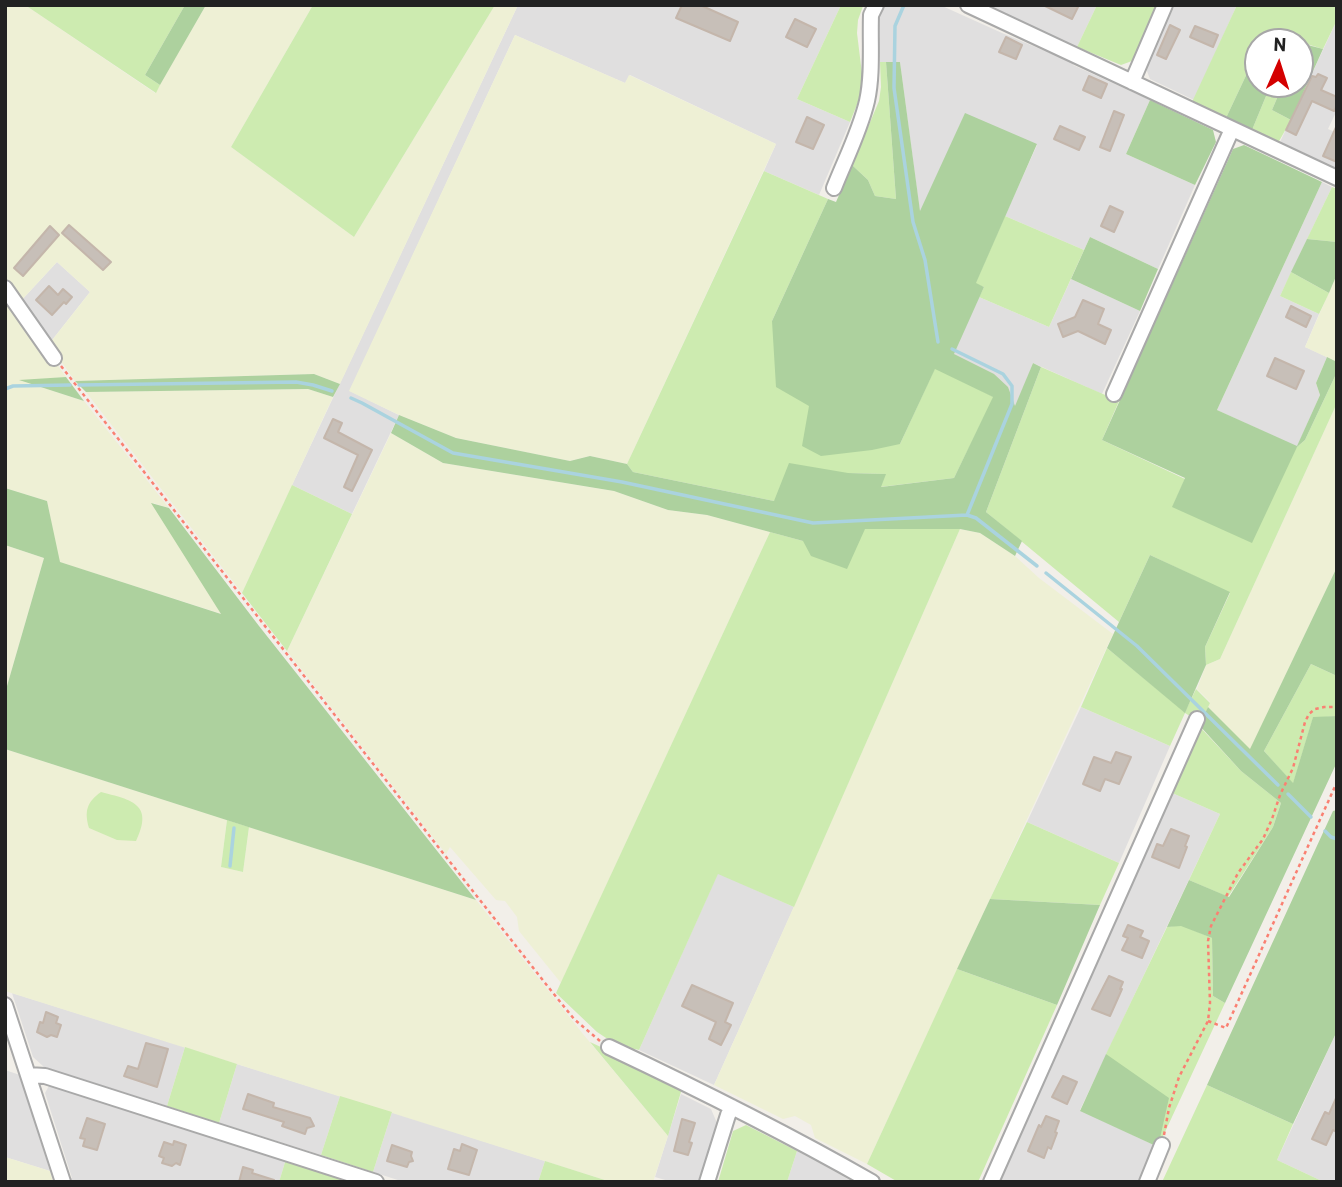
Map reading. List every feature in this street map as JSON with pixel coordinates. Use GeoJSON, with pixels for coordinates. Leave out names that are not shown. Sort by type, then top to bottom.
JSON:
{"type":"FeatureCollection","features":[{"type":"Feature","properties":{"kind":"street"},"geometry":{"type":"LineString","coordinates":[[834,188],[867,101],[871,15],[876,5]]}},
{"type":"Feature","properties":{"kind":"street"},"geometry":{"type":"LineString","coordinates":[[968,5],[1337,178]]}},
{"type":"Feature","properties":{"kind":"street"},"geometry":{"type":"LineString","coordinates":[[1132,82],[1165,5]]}},
{"type":"Feature","properties":{"kind":"street"},"geometry":{"type":"LineString","coordinates":[[1114,394],[1232,129]]}},
{"type":"Feature","properties":{"kind":"street"},"geometry":{"type":"LineString","coordinates":[[5,288],[54,358]]}},
{"type":"Feature","properties":{"kind":"street"},"geometry":{"type":"LineString","coordinates":[[991,1182],[1197,719]]}},
{"type":"Feature","properties":{"kind":"street"},"geometry":{"type":"LineString","coordinates":[[5,1005],[63,1182]]}},
{"type":"Feature","properties":{"kind":"street"},"geometry":{"type":"LineString","coordinates":[[609,1047],[794,1138],[872,1182]]}},
{"type":"Feature","properties":{"kind":"street"},"geometry":{"type":"LineString","coordinates":[[28,1075],[54,1078],[376,1182]]}},
{"type":"Feature","properties":{"kind":"street"},"geometry":{"type":"LineString","coordinates":[[707,1182],[732,1108]]}},
{"type":"Feature","properties":{"kind":"street"},"geometry":{"type":"LineString","coordinates":[[1147,1182],[1162,1145]]}},
{"type":"Feature","properties":{"kind":"path"},"geometry":{"type":"LineString","coordinates":[[54,358],[545,983],[575,1019],[609,1047]]}},
{"type":"Feature","properties":{"kind":"path"},"geometry":{"type":"LineString","coordinates":[[1162,1145],[1169,1108],[1179,1077],[1208,1021],[1208,941],[1211,926],[1238,873],[1262,839],[1272,819],[1293,768],[1309,714],[1315,709],[1337,707]]}},
{"type":"Feature","properties":{"kind":"path"},"geometry":{"type":"LineString","coordinates":[[1208,1021],[1226,1028],[1337,782]]}},
{"type":"Feature","properties":{"kind":"shaded area"},"geometry":{"type":"Polygon","coordinates":[[[518,5],[841,5],[797,99],[850,122],[819,195],[764,171],[776,144],[630,75],[625,83],[515,35],[350,391],[399,415],[352,514],[292,485],[518,5]]]}},
{"type":"Feature","properties":{"kind":"shaded area"},"geometry":{"type":"Polygon","coordinates":[[[883,5],[940,5],[1074,63],[1073,65],[1150,100],[1126,154],[1195,185],[1158,269],[1090,237],[1084,250],[1005,216],[1037,145],[965,114],[920,213],[900,62],[880,62],[876,33],[883,5]]]}},
{"type":"Feature","properties":{"kind":"shaded area"},"geometry":{"type":"Polygon","coordinates":[[[984,5],[1097,5],[1077,47],[984,5]]]}},
{"type":"Feature","properties":{"kind":"shaded area"},"geometry":{"type":"Polygon","coordinates":[[[1175,5],[1237,5],[1194,100],[1150,79],[1145,66],[1175,5]]]}},
{"type":"Feature","properties":{"kind":"shaded area"},"geometry":{"type":"Polygon","coordinates":[[[1337,20],[1337,110],[1328,129],[1337,133],[1337,168],[1280,142],[1301,98],[1314,98],[1314,69],[1337,20]]]}},
{"type":"Feature","properties":{"kind":"shaded area"},"geometry":{"type":"Polygon","coordinates":[[[1322,182],[1332,187],[1280,296],[1319,314],[1305,347],[1327,357],[1316,383],[1320,395],[1297,447],[1217,410],[1322,182]]]}},
{"type":"Feature","properties":{"kind":"shaded area"},"geometry":{"type":"Polygon","coordinates":[[[57,262],[90,292],[49,344],[19,303],[57,262]]]}},
{"type":"Feature","properties":{"kind":"shaded area"},"geometry":{"type":"Polygon","coordinates":[[[1071,279],[1140,311],[1102,394],[1033,363],[1015,408],[953,354],[979,297],[1049,327],[1071,279]]]}},
{"type":"Feature","properties":{"kind":"shaded area"},"geometry":{"type":"Polygon","coordinates":[[[1081,707],[1170,746],[1119,863],[1027,822],[1081,707]]]}},
{"type":"Feature","properties":{"kind":"shaded area"},"geometry":{"type":"Polygon","coordinates":[[[1170,792],[1220,814],[1080,1110],[1158,1147],[1142,1182],[999,1182],[1170,792]]]}},
{"type":"Feature","properties":{"kind":"shaded area"},"geometry":{"type":"Polygon","coordinates":[[[718,873],[794,907],[714,1085],[639,1050],[718,873]]]}},
{"type":"Feature","properties":{"kind":"shaded area"},"geometry":{"type":"Polygon","coordinates":[[[12,993],[185,1047],[167,1106],[44,1067],[33,1057],[12,993]]]}},
{"type":"Feature","properties":{"kind":"shaded area"},"geometry":{"type":"Polygon","coordinates":[[[1337,1031],[1337,1178],[1335,1182],[1324,1182],[1277,1160],[1337,1031]]]}},
{"type":"Feature","properties":{"kind":"shaded area"},"geometry":{"type":"Polygon","coordinates":[[[237,1064],[340,1096],[321,1155],[219,1123],[237,1064]]]}},
{"type":"Feature","properties":{"kind":"shaded area"},"geometry":{"type":"Polygon","coordinates":[[[5,1070],[20,1075],[50,1171],[5,1157],[5,1070]]]}},
{"type":"Feature","properties":{"kind":"shaded area"},"geometry":{"type":"Polygon","coordinates":[[[50,1084],[286,1159],[279,1182],[66,1182],[64,1176],[72,1178],[45,1093],[50,1084]]]}},
{"type":"Feature","properties":{"kind":"shaded area"},"geometry":{"type":"Polygon","coordinates":[[[681,1094],[711,1109],[717,1123],[698,1182],[672,1182],[655,1177],[681,1094]]]}},
{"type":"Feature","properties":{"kind":"shaded area"},"geometry":{"type":"Polygon","coordinates":[[[392,1112],[545,1161],[538,1182],[404,1182],[373,1172],[392,1112]]]}},
{"type":"Feature","properties":{"kind":"shaded area"},"geometry":{"type":"Polygon","coordinates":[[[797,1151],[834,1171],[853,1182],[787,1182],[797,1151]]]}},
{"type":"Feature","properties":{"kind":"green space"},"geometry":{"type":"Polygon","coordinates":[[[5,5],[25,5],[155,93],[206,5],[313,5],[231,147],[354,237],[495,5],[518,5],[340,384],[314,374],[75,381],[49,344],[90,292],[57,262],[19,303],[5,283],[5,5]]]}},
{"type":"Feature","properties":{"kind":"green space"},"geometry":{"type":"Polygon","coordinates":[[[25,5],[185,5],[145,75],[160,85],[156,93],[25,5]]]}},
{"type":"Feature","properties":{"kind":"green space"},"geometry":{"type":"Polygon","coordinates":[[[185,5],[206,5],[160,85],[145,75],[185,5]]]}},
{"type":"Feature","properties":{"kind":"green space"},"geometry":{"type":"Polygon","coordinates":[[[313,5],[495,5],[354,237],[231,147],[313,5]]]}},
{"type":"Feature","properties":{"kind":"green space"},"geometry":{"type":"Polygon","coordinates":[[[841,5],[863,6],[857,33],[862,92],[850,122],[797,99],[841,5]]]}},
{"type":"Feature","properties":{"kind":"green space"},"geometry":{"type":"Polygon","coordinates":[[[1097,5],[1158,5],[1132,61],[1121,65],[1077,47],[1097,5]]]}},
{"type":"Feature","properties":{"kind":"green space"},"geometry":{"type":"Polygon","coordinates":[[[1237,5],[1337,5],[1337,20],[1323,49],[1314,46],[1314,28],[1244,28],[1244,80],[1226,118],[1192,102],[1237,5]]]}},
{"type":"Feature","properties":{"kind":"green space"},"geometry":{"type":"Polygon","coordinates":[[[515,35],[625,83],[629,75],[776,144],[627,464],[590,456],[570,461],[456,438],[349,391],[515,35]]]}},
{"type":"Feature","properties":{"kind":"green space"},"geometry":{"type":"Polygon","coordinates":[[[1314,47],[1323,49],[1314,69],[1314,47]]]}},
{"type":"Feature","properties":{"kind":"green space"},"geometry":{"type":"Polygon","coordinates":[[[880,62],[886,62],[896,199],[875,196],[868,180],[852,165],[879,101],[880,62]]]}},
{"type":"Feature","properties":{"kind":"green space"},"geometry":{"type":"Polygon","coordinates":[[[886,62],[900,62],[920,211],[965,113],[1037,144],[976,283],[984,287],[954,354],[994,374],[1008,387],[1015,406],[1033,363],[1041,367],[986,512],[1022,541],[1015,556],[980,533],[960,529],[865,529],[847,569],[811,556],[803,541],[707,515],[668,510],[614,491],[443,463],[391,433],[399,415],[456,438],[570,461],[590,456],[627,464],[633,472],[774,501],[789,463],[848,473],[886,474],[881,487],[954,478],[993,397],[935,369],[900,444],[821,456],[802,446],[809,406],[776,387],[772,321],[828,199],[836,202],[852,165],[868,180],[875,196],[896,199],[886,62]]]}},
{"type":"Feature","properties":{"kind":"green space"},"geometry":{"type":"Polygon","coordinates":[[[1244,80],[1244,98],[1265,98],[1252,130],[1226,118],[1244,80]]]}},
{"type":"Feature","properties":{"kind":"green space"},"geometry":{"type":"Polygon","coordinates":[[[1265,98],[1277,98],[1272,110],[1291,120],[1278,143],[1252,130],[1265,98]]]}},
{"type":"Feature","properties":{"kind":"green space"},"geometry":{"type":"Polygon","coordinates":[[[1277,98],[1301,98],[1291,120],[1272,110],[1277,98]]]}},
{"type":"Feature","properties":{"kind":"green space"},"geometry":{"type":"Polygon","coordinates":[[[1150,100],[1213,130],[1216,142],[1195,185],[1126,154],[1150,100]]]}},
{"type":"Feature","properties":{"kind":"green space"},"geometry":{"type":"Polygon","coordinates":[[[1244,145],[1322,182],[1217,410],[1297,446],[1320,395],[1316,383],[1327,357],[1337,362],[1337,372],[1305,440],[1297,447],[1252,543],[1172,507],[1185,478],[1102,440],[1233,149],[1244,145]]]}},
{"type":"Feature","properties":{"kind":"green space"},"geometry":{"type":"Polygon","coordinates":[[[764,171],[828,199],[772,321],[900,444],[935,368],[994,397],[954,478],[880,487],[885,474],[848,473],[774,501],[633,472],[627,464],[764,171]]]}},
{"type":"Feature","properties":{"kind":"green space"},"geometry":{"type":"Polygon","coordinates":[[[1332,187],[1337,189],[1337,242],[1307,239],[1332,187]]]}},
{"type":"Feature","properties":{"kind":"green space"},"geometry":{"type":"Polygon","coordinates":[[[1005,216],[1084,250],[1049,327],[979,297],[984,287],[975,284],[1005,216]]]}},
{"type":"Feature","properties":{"kind":"green space"},"geometry":{"type":"Polygon","coordinates":[[[1090,237],[1158,269],[1140,311],[1071,279],[1090,237]]]}},
{"type":"Feature","properties":{"kind":"green space"},"geometry":{"type":"Polygon","coordinates":[[[1307,239],[1337,242],[1337,274],[1329,293],[1291,272],[1307,239]]]}},
{"type":"Feature","properties":{"kind":"green space"},"geometry":{"type":"Polygon","coordinates":[[[1291,272],[1329,293],[1319,314],[1280,296],[1291,272]]]}},
{"type":"Feature","properties":{"kind":"green space"},"geometry":{"type":"Polygon","coordinates":[[[1337,274],[1337,362],[1305,347],[1337,274]]]}},
{"type":"Feature","properties":{"kind":"green space"},"geometry":{"type":"Polygon","coordinates":[[[5,290],[66,377],[22,381],[84,401],[169,508],[153,503],[222,614],[59,562],[47,501],[5,488],[5,290]]]}},
{"type":"Feature","properties":{"kind":"green space"},"geometry":{"type":"Polygon","coordinates":[[[1041,367],[1119,401],[1102,440],[1185,479],[1173,506],[1297,447],[1305,440],[1337,372],[1337,403],[1220,659],[1206,665],[1205,647],[1230,593],[1150,555],[1119,622],[986,512],[1041,367]]]}},
{"type":"Feature","properties":{"kind":"green space"},"geometry":{"type":"Polygon","coordinates":[[[314,374],[340,384],[333,397],[308,389],[86,392],[75,381],[314,374]]]}},
{"type":"Feature","properties":{"kind":"green space"},"geometry":{"type":"Polygon","coordinates":[[[66,377],[84,401],[19,380],[66,377]]]}},
{"type":"Feature","properties":{"kind":"green space"},"geometry":{"type":"Polygon","coordinates":[[[308,389],[333,397],[242,593],[86,392],[308,389]]]}},
{"type":"Feature","properties":{"kind":"green space"},"geometry":{"type":"Polygon","coordinates":[[[1337,403],[1337,567],[1250,750],[1208,707],[1210,702],[1197,689],[1206,665],[1220,659],[1337,403]]]}},
{"type":"Feature","properties":{"kind":"green space"},"geometry":{"type":"Polygon","coordinates":[[[391,433],[443,463],[614,491],[668,510],[707,515],[770,532],[561,983],[519,931],[517,917],[505,901],[496,900],[450,847],[446,854],[287,651],[391,433]]]}},
{"type":"Feature","properties":{"kind":"green space"},"geometry":{"type":"Polygon","coordinates":[[[292,485],[352,514],[287,651],[242,593],[292,485]]]}},
{"type":"Feature","properties":{"kind":"green space"},"geometry":{"type":"Polygon","coordinates":[[[5,488],[47,501],[60,562],[221,614],[151,503],[169,508],[476,900],[5,749],[5,693],[44,558],[5,545],[5,488]]]}},
{"type":"Feature","properties":{"kind":"green space"},"geometry":{"type":"Polygon","coordinates":[[[865,529],[960,529],[794,907],[718,874],[639,1050],[635,1049],[632,1055],[597,1032],[556,993],[770,532],[803,541],[865,529]]]}},
{"type":"Feature","properties":{"kind":"green space"},"geometry":{"type":"Polygon","coordinates":[[[960,529],[980,533],[1015,556],[1039,578],[1113,634],[867,1164],[815,1138],[811,1125],[795,1116],[783,1119],[714,1085],[960,529]]]}},
{"type":"Feature","properties":{"kind":"green space"},"geometry":{"type":"Polygon","coordinates":[[[5,545],[44,558],[5,693],[5,545]]]}},
{"type":"Feature","properties":{"kind":"green space"},"geometry":{"type":"Polygon","coordinates":[[[1150,555],[1230,592],[1205,647],[1206,665],[1185,713],[1107,648],[1150,555]]]}},
{"type":"Feature","properties":{"kind":"green space"},"geometry":{"type":"Polygon","coordinates":[[[1337,567],[1337,676],[1311,664],[1264,751],[1293,783],[1313,717],[1337,716],[1337,762],[1225,1003],[1213,996],[1212,938],[1181,926],[1167,927],[1189,880],[1229,897],[1273,827],[1281,803],[1241,771],[1199,725],[1208,707],[1250,749],[1337,567]]]}},
{"type":"Feature","properties":{"kind":"green space"},"geometry":{"type":"Polygon","coordinates":[[[1107,648],[1185,712],[1196,689],[1210,703],[1199,726],[1241,771],[1281,803],[1273,827],[1228,897],[1189,880],[1220,814],[1170,792],[1193,718],[1185,713],[1170,746],[1081,707],[1107,648]]]}},
{"type":"Feature","properties":{"kind":"green space"},"geometry":{"type":"Polygon","coordinates":[[[1311,664],[1337,676],[1337,716],[1313,718],[1293,784],[1264,751],[1311,664]]]}},
{"type":"Feature","properties":{"kind":"green space"},"geometry":{"type":"Polygon","coordinates":[[[5,749],[227,820],[221,867],[243,872],[249,827],[476,900],[668,1136],[653,1182],[611,1182],[5,991],[5,749]]]}},
{"type":"Feature","properties":{"kind":"green space"},"geometry":{"type":"Polygon","coordinates":[[[101,792],[130,801],[141,811],[141,829],[136,841],[117,840],[89,828],[88,807],[101,792]]]}},
{"type":"Feature","properties":{"kind":"green space"},"geometry":{"type":"Polygon","coordinates":[[[1337,810],[1337,1031],[1293,1124],[1207,1085],[1333,811],[1337,810]]]}},
{"type":"Feature","properties":{"kind":"green space"},"geometry":{"type":"Polygon","coordinates":[[[227,820],[249,827],[243,872],[221,867],[227,820]]]}},
{"type":"Feature","properties":{"kind":"green space"},"geometry":{"type":"Polygon","coordinates":[[[1027,822],[1119,863],[1100,905],[990,899],[1027,822]]]}},
{"type":"Feature","properties":{"kind":"green space"},"geometry":{"type":"Polygon","coordinates":[[[990,899],[1100,905],[1057,1005],[957,969],[990,899]]]}},
{"type":"Feature","properties":{"kind":"green space"},"geometry":{"type":"Polygon","coordinates":[[[1181,925],[1212,938],[1213,996],[1225,1003],[1158,1147],[1106,1054],[1167,927],[1181,925]]]}},
{"type":"Feature","properties":{"kind":"green space"},"geometry":{"type":"Polygon","coordinates":[[[957,969],[1057,1005],[978,1182],[898,1182],[867,1164],[957,969]]]}},
{"type":"Feature","properties":{"kind":"green space"},"geometry":{"type":"Polygon","coordinates":[[[590,1042],[683,1085],[668,1136],[590,1042]]]}},
{"type":"Feature","properties":{"kind":"green space"},"geometry":{"type":"Polygon","coordinates":[[[185,1047],[237,1064],[219,1123],[167,1106],[185,1047]]]}},
{"type":"Feature","properties":{"kind":"green space"},"geometry":{"type":"Polygon","coordinates":[[[1106,1054],[1169,1098],[1158,1147],[1080,1111],[1106,1054]]]}},
{"type":"Feature","properties":{"kind":"green space"},"geometry":{"type":"Polygon","coordinates":[[[1207,1085],[1293,1124],[1277,1160],[1324,1182],[1162,1182],[1207,1085]]]}},
{"type":"Feature","properties":{"kind":"green space"},"geometry":{"type":"Polygon","coordinates":[[[340,1096],[392,1112],[373,1172],[321,1155],[340,1096]]]}},
{"type":"Feature","properties":{"kind":"green space"},"geometry":{"type":"Polygon","coordinates":[[[746,1125],[797,1151],[787,1182],[718,1182],[733,1131],[746,1125]]]}},
{"type":"Feature","properties":{"kind":"green space"},"geometry":{"type":"Polygon","coordinates":[[[5,1157],[50,1171],[53,1182],[5,1182],[5,1157]]]}},
{"type":"Feature","properties":{"kind":"green space"},"geometry":{"type":"Polygon","coordinates":[[[286,1159],[355,1182],[279,1182],[286,1159]]]}},
{"type":"Feature","properties":{"kind":"green space"},"geometry":{"type":"Polygon","coordinates":[[[545,1161],[611,1182],[538,1182],[545,1161]]]}},
{"type":"Feature","properties":{"kind":"building"},"geometry":{"type":"Polygon","coordinates":[[[682,5],[700,5],[738,22],[730,41],[676,18],[682,5]]]}},
{"type":"Feature","properties":{"kind":"building"},"geometry":{"type":"Polygon","coordinates":[[[1043,5],[1079,5],[1072,19],[1043,5]]]}},
{"type":"Feature","properties":{"kind":"building"},"geometry":{"type":"Polygon","coordinates":[[[795,19],[816,29],[807,47],[786,37],[795,19]]]}},
{"type":"Feature","properties":{"kind":"building"},"geometry":{"type":"Polygon","coordinates":[[[1170,25],[1180,30],[1166,59],[1157,55],[1170,25]]]}},
{"type":"Feature","properties":{"kind":"building"},"geometry":{"type":"Polygon","coordinates":[[[1195,26],[1218,35],[1213,47],[1190,37],[1195,26]]]}},
{"type":"Feature","properties":{"kind":"building"},"geometry":{"type":"Polygon","coordinates":[[[1006,37],[1022,45],[1016,59],[999,52],[1006,37]]]}},
{"type":"Feature","properties":{"kind":"building"},"geometry":{"type":"Polygon","coordinates":[[[1318,74],[1327,78],[1321,90],[1337,97],[1337,105],[1334,111],[1312,101],[1296,135],[1286,130],[1301,98],[1314,98],[1318,74]]]}},
{"type":"Feature","properties":{"kind":"building"},"geometry":{"type":"Polygon","coordinates":[[[1089,76],[1107,84],[1101,98],[1083,90],[1089,76]]]}},
{"type":"Feature","properties":{"kind":"building"},"geometry":{"type":"Polygon","coordinates":[[[1114,111],[1124,115],[1110,151],[1100,147],[1114,111]]]}},
{"type":"Feature","properties":{"kind":"building"},"geometry":{"type":"Polygon","coordinates":[[[807,117],[824,125],[813,149],[796,142],[807,117]]]}},
{"type":"Feature","properties":{"kind":"building"},"geometry":{"type":"Polygon","coordinates":[[[1337,125],[1337,162],[1323,156],[1337,125]]]}},
{"type":"Feature","properties":{"kind":"building"},"geometry":{"type":"Polygon","coordinates":[[[1060,126],[1085,137],[1079,150],[1054,139],[1060,126]]]}},
{"type":"Feature","properties":{"kind":"building"},"geometry":{"type":"Polygon","coordinates":[[[1110,206],[1123,212],[1114,232],[1101,226],[1110,206]]]}},
{"type":"Feature","properties":{"kind":"building"},"geometry":{"type":"Polygon","coordinates":[[[69,225],[111,262],[103,270],[62,233],[69,225]]]}},
{"type":"Feature","properties":{"kind":"building"},"geometry":{"type":"Polygon","coordinates":[[[50,226],[59,235],[23,276],[14,268],[50,226]]]}},
{"type":"Feature","properties":{"kind":"building"},"geometry":{"type":"Polygon","coordinates":[[[49,286],[58,295],[63,289],[72,297],[52,315],[36,300],[49,286]]]}},
{"type":"Feature","properties":{"kind":"building"},"geometry":{"type":"Polygon","coordinates":[[[1083,300],[1104,309],[1098,324],[1111,330],[1105,344],[1078,331],[1063,337],[1058,324],[1075,317],[1083,300]]]}},
{"type":"Feature","properties":{"kind":"building"},"geometry":{"type":"Polygon","coordinates":[[[1291,306],[1311,316],[1306,327],[1286,317],[1291,306]]]}},
{"type":"Feature","properties":{"kind":"building"},"geometry":{"type":"Polygon","coordinates":[[[1275,358],[1304,371],[1296,389],[1267,376],[1275,358]]]}},
{"type":"Feature","properties":{"kind":"building"},"geometry":{"type":"Polygon","coordinates":[[[333,419],[342,423],[338,432],[372,450],[352,491],[344,487],[358,455],[324,438],[333,419]]]}},
{"type":"Feature","properties":{"kind":"building"},"geometry":{"type":"Polygon","coordinates":[[[1116,752],[1131,757],[1119,784],[1105,779],[1100,791],[1083,784],[1094,757],[1111,763],[1116,752]]]}},
{"type":"Feature","properties":{"kind":"building"},"geometry":{"type":"Polygon","coordinates":[[[1171,829],[1189,836],[1179,868],[1152,857],[1157,844],[1163,846],[1171,829]]]}},
{"type":"Feature","properties":{"kind":"building"},"geometry":{"type":"Polygon","coordinates":[[[1128,925],[1143,931],[1140,937],[1149,941],[1142,958],[1122,950],[1128,938],[1123,936],[1128,925]]]}},
{"type":"Feature","properties":{"kind":"building"},"geometry":{"type":"Polygon","coordinates":[[[1109,976],[1123,982],[1110,1016],[1092,1009],[1109,976]]]}},
{"type":"Feature","properties":{"kind":"building"},"geometry":{"type":"Polygon","coordinates":[[[692,985],[733,1003],[725,1022],[731,1025],[721,1045],[709,1039],[716,1022],[682,1006],[692,985]]]}},
{"type":"Feature","properties":{"kind":"building"},"geometry":{"type":"Polygon","coordinates":[[[46,1012],[58,1017],[56,1023],[61,1025],[57,1037],[47,1037],[37,1032],[46,1012]]]}},
{"type":"Feature","properties":{"kind":"building"},"geometry":{"type":"Polygon","coordinates":[[[146,1043],[168,1049],[157,1087],[124,1076],[128,1066],[138,1069],[146,1043]]]}},
{"type":"Feature","properties":{"kind":"building"},"geometry":{"type":"Polygon","coordinates":[[[1063,1076],[1077,1082],[1067,1104],[1052,1097],[1063,1076]]]}},
{"type":"Feature","properties":{"kind":"building"},"geometry":{"type":"Polygon","coordinates":[[[248,1094],[274,1103],[273,1107],[310,1118],[314,1126],[307,1128],[305,1134],[282,1126],[284,1122],[243,1109],[248,1094]]]}},
{"type":"Feature","properties":{"kind":"building"},"geometry":{"type":"Polygon","coordinates":[[[1337,1096],[1337,1132],[1333,1130],[1326,1145],[1312,1139],[1325,1112],[1329,1114],[1337,1096]]]}},
{"type":"Feature","properties":{"kind":"building"},"geometry":{"type":"Polygon","coordinates":[[[1046,1116],[1059,1121],[1051,1149],[1048,1147],[1044,1158],[1028,1151],[1039,1125],[1041,1127],[1046,1116]]]}},
{"type":"Feature","properties":{"kind":"building"},"geometry":{"type":"Polygon","coordinates":[[[87,1118],[105,1124],[97,1150],[83,1146],[85,1139],[80,1138],[87,1118]]]}},
{"type":"Feature","properties":{"kind":"building"},"geometry":{"type":"Polygon","coordinates":[[[682,1119],[695,1123],[688,1155],[674,1151],[682,1119]]]}},
{"type":"Feature","properties":{"kind":"building"},"geometry":{"type":"Polygon","coordinates":[[[174,1141],[186,1145],[180,1165],[176,1163],[172,1166],[162,1163],[164,1158],[159,1156],[164,1142],[173,1145],[174,1141]]]}},
{"type":"Feature","properties":{"kind":"building"},"geometry":{"type":"Polygon","coordinates":[[[462,1144],[477,1150],[469,1175],[448,1169],[454,1149],[460,1151],[462,1144]]]}},
{"type":"Feature","properties":{"kind":"building"},"geometry":{"type":"Polygon","coordinates":[[[392,1145],[412,1152],[413,1161],[409,1162],[407,1167],[387,1161],[392,1145]]]}},
{"type":"Feature","properties":{"kind":"building"},"geometry":{"type":"Polygon","coordinates":[[[243,1167],[274,1180],[274,1182],[239,1182],[243,1167]]]}},
{"type":"Feature","properties":{"kind":"waterway"},"geometry":{"type":"LineString","coordinates":[[904,5],[895,26],[894,88],[913,222],[925,260],[938,342]]}},
{"type":"Feature","properties":{"kind":"waterway"},"geometry":{"type":"LineString","coordinates":[[351,398],[453,453],[622,482],[813,523],[967,515],[1012,404],[1012,386],[1003,374],[952,349]]}},
{"type":"Feature","properties":{"kind":"waterway"},"geometry":{"type":"LineString","coordinates":[[79,385],[296,382],[332,391]]}},
{"type":"Feature","properties":{"kind":"waterway"},"geometry":{"type":"LineString","coordinates":[[5,389],[13,386],[70,385]]}},
{"type":"Feature","properties":{"kind":"waterway"},"geometry":{"type":"LineString","coordinates":[[967,515],[976,518],[1037,566]]}},
{"type":"Feature","properties":{"kind":"waterway"},"geometry":{"type":"LineString","coordinates":[[1046,573],[1137,646],[1278,785]]}},
{"type":"Feature","properties":{"kind":"waterway"},"geometry":{"type":"LineString","coordinates":[[1288,794],[1311,817]]}},
{"type":"Feature","properties":{"kind":"waterway"},"geometry":{"type":"LineString","coordinates":[[230,866],[234,828]]}},
{"type":"Feature","properties":{"kind":"waterway"},"geometry":{"type":"LineString","coordinates":[[1325,831],[1337,839]]}}]}
